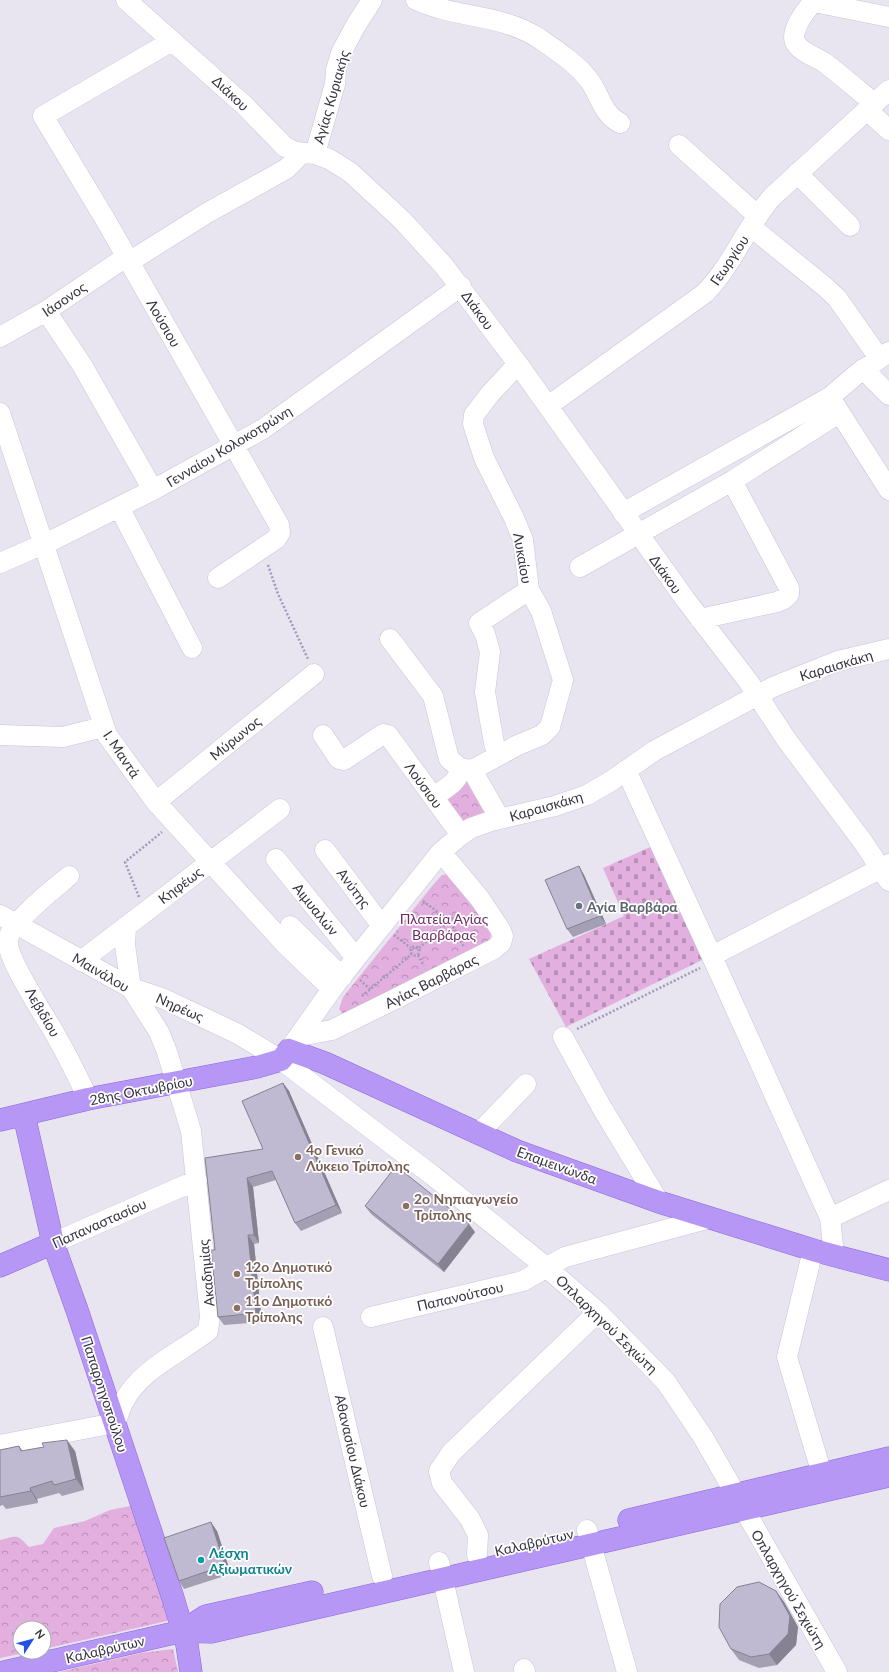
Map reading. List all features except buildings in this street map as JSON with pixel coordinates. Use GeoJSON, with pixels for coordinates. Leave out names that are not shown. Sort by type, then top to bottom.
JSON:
{"type":"FeatureCollection","features":[{"type":"Feature","properties":{"kind":"main road","name":"28ης Οκτωβρίου"},"geometry":{"type":"LineString","coordinates":[[0,1120],[88,1099],[257,1067],[290,1048]]}},
{"type":"Feature","properties":{"kind":"main road","name":"Επαμεινώνδα"},"geometry":{"type":"LineString","coordinates":[[290,1048],[517,1151],[659,1202],[813,1250],[889,1270]]}},
{"type":"Feature","properties":{"kind":"main road","name":"Παπαρρηγοπούλου"},"geometry":{"type":"LineString","coordinates":[[24,1115],[53,1242],[115,1423],[183,1631],[189,1655],[191,1672]]}},
{"type":"Feature","properties":{"kind":"main road","name":"Παπαναστασίου"},"geometry":{"type":"LineString","coordinates":[[0,1266],[53,1242]]}},
{"type":"Feature","properties":{"kind":"main road","name":"Καλαβρύτων"},"geometry":{"type":"LineString","coordinates":[[740,1503],[822,1474],[889,1458]]}},
{"type":"Feature","properties":{"kind":"main road","name":"Καλαβρύτων"},"geometry":{"type":"LineString","coordinates":[[4,1672],[183,1631],[211,1632],[441,1570],[589,1536],[740,1503],[889,1476]]}},
{"type":"Feature","properties":{"kind":"main road","name":"Καλαβρύτων"},"geometry":{"type":"LineString","coordinates":[[183,1631],[206,1616],[382,1576],[441,1570],[477,1555],[589,1536]]}},
{"type":"Feature","properties":{"kind":"street","name":"Διάκου"},"geometry":{"type":"LineString","coordinates":[[126,0],[244,105],[281,144],[289,149],[329,159],[350,172],[423,242],[461,286],[638,534],[758,695],[786,739],[886,871]]}},
{"type":"Feature","properties":{"kind":"street","name":"Αγίας Κυριακής"},"geometry":{"type":"LineString","coordinates":[[308,154],[335,84],[336,70],[341,54],[356,25],[372,0]]}},
{"type":"Feature","properties":{"kind":"street"},"geometry":{"type":"LineString","coordinates":[[416,0],[431,7],[506,22],[539,39],[588,78],[606,111],[620,123]]}},
{"type":"Feature","properties":{"kind":"street"},"geometry":{"type":"LineString","coordinates":[[889,17],[814,2],[795,29],[794,36],[795,41],[804,51],[824,62],[871,107],[889,130]]}},
{"type":"Feature","properties":{"kind":"street","name":"Λούσιου"},"geometry":{"type":"LineString","coordinates":[[172,41],[43,116],[235,445],[279,525],[280,533],[266,548]]}},
{"type":"Feature","properties":{"kind":"street","name":"Γεωργίου"},"geometry":{"type":"LineString","coordinates":[[548,406],[705,293],[720,278],[754,222],[772,197],[889,90]]}},
{"type":"Feature","properties":{"kind":"street"},"geometry":{"type":"LineString","coordinates":[[679,145],[754,222],[837,298],[877,360],[889,395]]}},
{"type":"Feature","properties":{"kind":"street","name":"Ιάσονος"},"geometry":{"type":"LineString","coordinates":[[0,337],[46,311],[206,213],[286,169],[308,154]]}},
{"type":"Feature","properties":{"kind":"street"},"geometry":{"type":"LineString","coordinates":[[797,173],[850,226]]}},
{"type":"Feature","properties":{"kind":"street","name":"Γενναίου Κολοκοτρώνη"},"geometry":{"type":"LineString","coordinates":[[0,563],[44,544],[153,490],[263,429],[461,286]]}},
{"type":"Feature","properties":{"kind":"street"},"geometry":{"type":"LineString","coordinates":[[46,311],[82,365],[153,490]]}},
{"type":"Feature","properties":{"kind":"street"},"geometry":{"type":"LineString","coordinates":[[580,567],[732,481],[834,405],[877,360]]}},
{"type":"Feature","properties":{"kind":"street","name":"Λυκαίου"},"geometry":{"type":"LineString","coordinates":[[466,769],[498,756],[542,735],[550,728],[563,680],[560,668],[554,656],[541,611],[528,590],[523,540],[514,518],[484,458],[472,424],[474,415],[487,398],[518,364]]}},
{"type":"Feature","properties":{"kind":"street"},"geometry":{"type":"LineString","coordinates":[[834,405],[889,490]]}},
{"type":"Feature","properties":{"kind":"street"},"geometry":{"type":"LineString","coordinates":[[623,513],[834,405]]}},
{"type":"Feature","properties":{"kind":"street","name":"Ι. Μαντά"},"geometry":{"type":"LineString","coordinates":[[0,413],[103,727],[110,741],[156,802],[212,861],[280,939],[344,973]]}},
{"type":"Feature","properties":{"kind":"street"},"geometry":{"type":"LineString","coordinates":[[700,619],[777,602],[783,600],[789,594],[789,588],[774,558],[732,481]]}},
{"type":"Feature","properties":{"kind":"street"},"geometry":{"type":"LineString","coordinates":[[119,507],[192,648]]}},
{"type":"Feature","properties":{"kind":"street"},"geometry":{"type":"LineString","coordinates":[[218,578],[266,548]]}},
{"type":"Feature","properties":{"kind":"street"},"geometry":{"type":"LineString","coordinates":[[498,756],[494,743],[486,692],[490,652],[485,634],[479,623],[528,590]]}},
{"type":"Feature","properties":{"kind":"street"},"geometry":{"type":"LineString","coordinates":[[390,639],[433,696],[449,759],[466,769],[500,819]]}},
{"type":"Feature","properties":{"kind":"street","name":"Καραισκάκη"},"geometry":{"type":"LineString","coordinates":[[290,1048],[344,973],[441,852],[461,835],[482,824],[577,799],[595,790],[654,751],[758,695],[821,667],[889,649]]}},
{"type":"Feature","properties":{"kind":"street","name":"Μύρωνος"},"geometry":{"type":"LineString","coordinates":[[156,802],[314,674]]}},
{"type":"Feature","properties":{"kind":"street"},"geometry":{"type":"LineString","coordinates":[[0,735],[63,736],[103,727]]}},
{"type":"Feature","properties":{"kind":"street","name":"Λούσιου"},"geometry":{"type":"LineString","coordinates":[[323,735],[339,759],[344,760],[383,734],[388,735],[461,835]]}},
{"type":"Feature","properties":{"kind":"street"},"geometry":{"type":"LineString","coordinates":[[433,797],[457,779],[466,769]]}},
{"type":"Feature","properties":{"kind":"street"},"geometry":{"type":"LineString","coordinates":[[626,770],[713,958],[830,1218],[834,1255]]}},
{"type":"Feature","properties":{"kind":"street","name":"Κηφέως"},"geometry":{"type":"LineString","coordinates":[[81,961],[280,809]]}},
{"type":"Feature","properties":{"kind":"street","name":"Ανύτης"},"geometry":{"type":"LineString","coordinates":[[325,850],[382,926]]}},
{"type":"Feature","properties":{"kind":"street","name":"Αγίας Βαρβάρας"},"geometry":{"type":"LineString","coordinates":[[290,1048],[319,1033],[336,1028],[471,961],[498,946],[503,940],[500,929],[480,899],[441,852]]}},
{"type":"Feature","properties":{"kind":"street","name":"Αιμυαλών"},"geometry":{"type":"LineString","coordinates":[[276,859],[344,973]]}},
{"type":"Feature","properties":{"kind":"street"},"geometry":{"type":"LineString","coordinates":[[713,958],[886,871]]}},
{"type":"Feature","properties":{"kind":"street"},"geometry":{"type":"LineString","coordinates":[[17,925],[40,901],[69,876]]}},
{"type":"Feature","properties":{"kind":"street","name":"Μαινάλου"},"geometry":{"type":"LineString","coordinates":[[0,915],[131,988],[158,1032],[176,1083]]}},
{"type":"Feature","properties":{"kind":"street","name":"Λεβιδίου"},"geometry":{"type":"LineString","coordinates":[[17,925],[9,937],[10,952],[55,1034],[88,1099]]}},
{"type":"Feature","properties":{"kind":"street"},"geometry":{"type":"LineString","coordinates":[[126,926],[125,945],[131,988]]}},
{"type":"Feature","properties":{"kind":"street"},"geometry":{"type":"LineString","coordinates":[[290,926],[344,973]]}},
{"type":"Feature","properties":{"kind":"street","name":"Νηρέως"},"geometry":{"type":"LineString","coordinates":[[131,988],[162,998],[238,1034],[290,1048]]}},
{"type":"Feature","properties":{"kind":"street"},"geometry":{"type":"LineString","coordinates":[[311,1019],[336,1028]]}},
{"type":"Feature","properties":{"kind":"street"},"geometry":{"type":"LineString","coordinates":[[563,1036],[602,1108],[659,1202]]}},
{"type":"Feature","properties":{"kind":"street","name":"Οπλαρχηγού Σεχιώτη"},"geometry":{"type":"LineString","coordinates":[[290,1048],[432,1175],[546,1267],[598,1312],[666,1382],[702,1437],[837,1672]]}},
{"type":"Feature","properties":{"kind":"street","name":"Ακαδημίας"},"geometry":{"type":"LineString","coordinates":[[115,1423],[124,1402],[144,1376],[208,1331],[210,1316],[191,1131],[176,1083]]}},
{"type":"Feature","properties":{"kind":"street"},"geometry":{"type":"LineString","coordinates":[[480,1133],[526,1084]]}},
{"type":"Feature","properties":{"kind":"street","name":"Παπαναστασίου"},"geometry":{"type":"LineString","coordinates":[[53,1242],[197,1180]]}},
{"type":"Feature","properties":{"kind":"street"},"geometry":{"type":"LineString","coordinates":[[830,1218],[889,1190]]}},
{"type":"Feature","properties":{"kind":"street","name":"Παπανούτσου"},"geometry":{"type":"LineString","coordinates":[[371,1317],[523,1281],[565,1257],[710,1218]]}},
{"type":"Feature","properties":{"kind":"street"},"geometry":{"type":"LineString","coordinates":[[813,1250],[787,1356],[822,1474]]}},
{"type":"Feature","properties":{"kind":"street"},"geometry":{"type":"LineString","coordinates":[[477,1555],[478,1535],[470,1519],[442,1483],[439,1471],[451,1453],[598,1312]]}},
{"type":"Feature","properties":{"kind":"street","name":"Αθανασίου Διάκου"},"geometry":{"type":"LineString","coordinates":[[323,1327],[382,1576]]}},
{"type":"Feature","properties":{"kind":"street"},"geometry":{"type":"LineString","coordinates":[[0,1445],[115,1423]]}},
{"type":"Feature","properties":{"kind":"street"},"geometry":{"type":"LineString","coordinates":[[589,1536],[627,1672]]}},
{"type":"Feature","properties":{"kind":"street"},"geometry":{"type":"LineString","coordinates":[[441,1570],[464,1672]]}},
{"type":"Feature","properties":{"kind":"path"},"geometry":{"type":"LineString","coordinates":[[266,548],[268,568],[314,674]]}},
{"type":"Feature","properties":{"kind":"path"},"geometry":{"type":"LineString","coordinates":[[145,912],[125,862],[175,823]]}},
{"type":"Feature","properties":{"kind":"path"},"geometry":{"type":"LineString","coordinates":[[410,892],[450,921],[471,961]]}},
{"type":"Feature","properties":{"kind":"path"},"geometry":{"type":"LineString","coordinates":[[362,996],[412,954],[418,955],[420,951],[419,948],[456,915]]}},
{"type":"Feature","properties":{"kind":"path"},"geometry":{"type":"LineString","coordinates":[[382,926],[411,948],[412,954]]}},
{"type":"Feature","properties":{"kind":"path"},"geometry":{"type":"LineString","coordinates":[[411,948],[414,946],[419,948]]}},
{"type":"Feature","properties":{"kind":"path"},"geometry":{"type":"LineString","coordinates":[[563,1036],[713,958]]}},
{"type":"Feature","properties":{"kind":"path"},"geometry":{"type":"LineString","coordinates":[[344,973],[370,989],[380,1006]]}},
{"type":"Feature","properties":{"kind":"green space"},"geometry":{"type":"Polygon","coordinates":[[[464,779],[469,780],[488,808],[484,814],[466,825],[441,797],[464,779]]]}},
{"type":"Feature","properties":{"kind":"green space"},"geometry":{"type":"Polygon","coordinates":[[[655,845],[706,958],[566,1027],[529,959],[624,916],[603,868],[655,845]]]}},
{"type":"Feature","properties":{"kind":"green space","name":"Πλατεία Αγίας Βαρβάρας"},"geometry":{"type":"Polygon","coordinates":[[[448,874],[470,901],[491,934],[489,943],[349,1012],[342,1013],[339,1009],[343,997],[433,885],[442,875],[448,874]]]}},
{"type":"Feature","properties":{"kind":"green space"},"geometry":{"type":"Polygon","coordinates":[[[135,1505],[173,1611],[167,1621],[52,1647],[52,1620],[12,1620],[12,1656],[0,1658],[0,1540],[16,1537],[22,1539],[29,1547],[43,1544],[54,1528],[85,1521],[110,1510],[135,1505]]]}},
{"type":"Feature","properties":{"kind":"green space"},"geometry":{"type":"Polygon","coordinates":[[[173,1649],[178,1672],[59,1672],[141,1653],[173,1649]]]}},
{"type":"Feature","properties":{"kind":"place","name":"Αγία Βαρβάρα"},"geometry":{"type":"Point","coordinates":[579,906]}},
{"type":"Feature","properties":{"kind":"place","name":"4ο Γενικό Λύκειο Τρίπολης"},"geometry":{"type":"Point","coordinates":[298,1157]}},
{"type":"Feature","properties":{"kind":"place","name":"2ο Νηπιαγωγείο Τρίπολης"},"geometry":{"type":"Point","coordinates":[406,1206]}},
{"type":"Feature","properties":{"kind":"place","name":"12ο Δημοτικό Τρίπολης"},"geometry":{"type":"Point","coordinates":[237,1274]}},
{"type":"Feature","properties":{"kind":"place","name":"11ο Δημοτικό Τρίπολης"},"geometry":{"type":"Point","coordinates":[237,1308]}},
{"type":"Feature","properties":{"kind":"place","name":"Λέσχη Αξιωματικών"},"geometry":{"type":"Point","coordinates":[201,1560]}}]}
